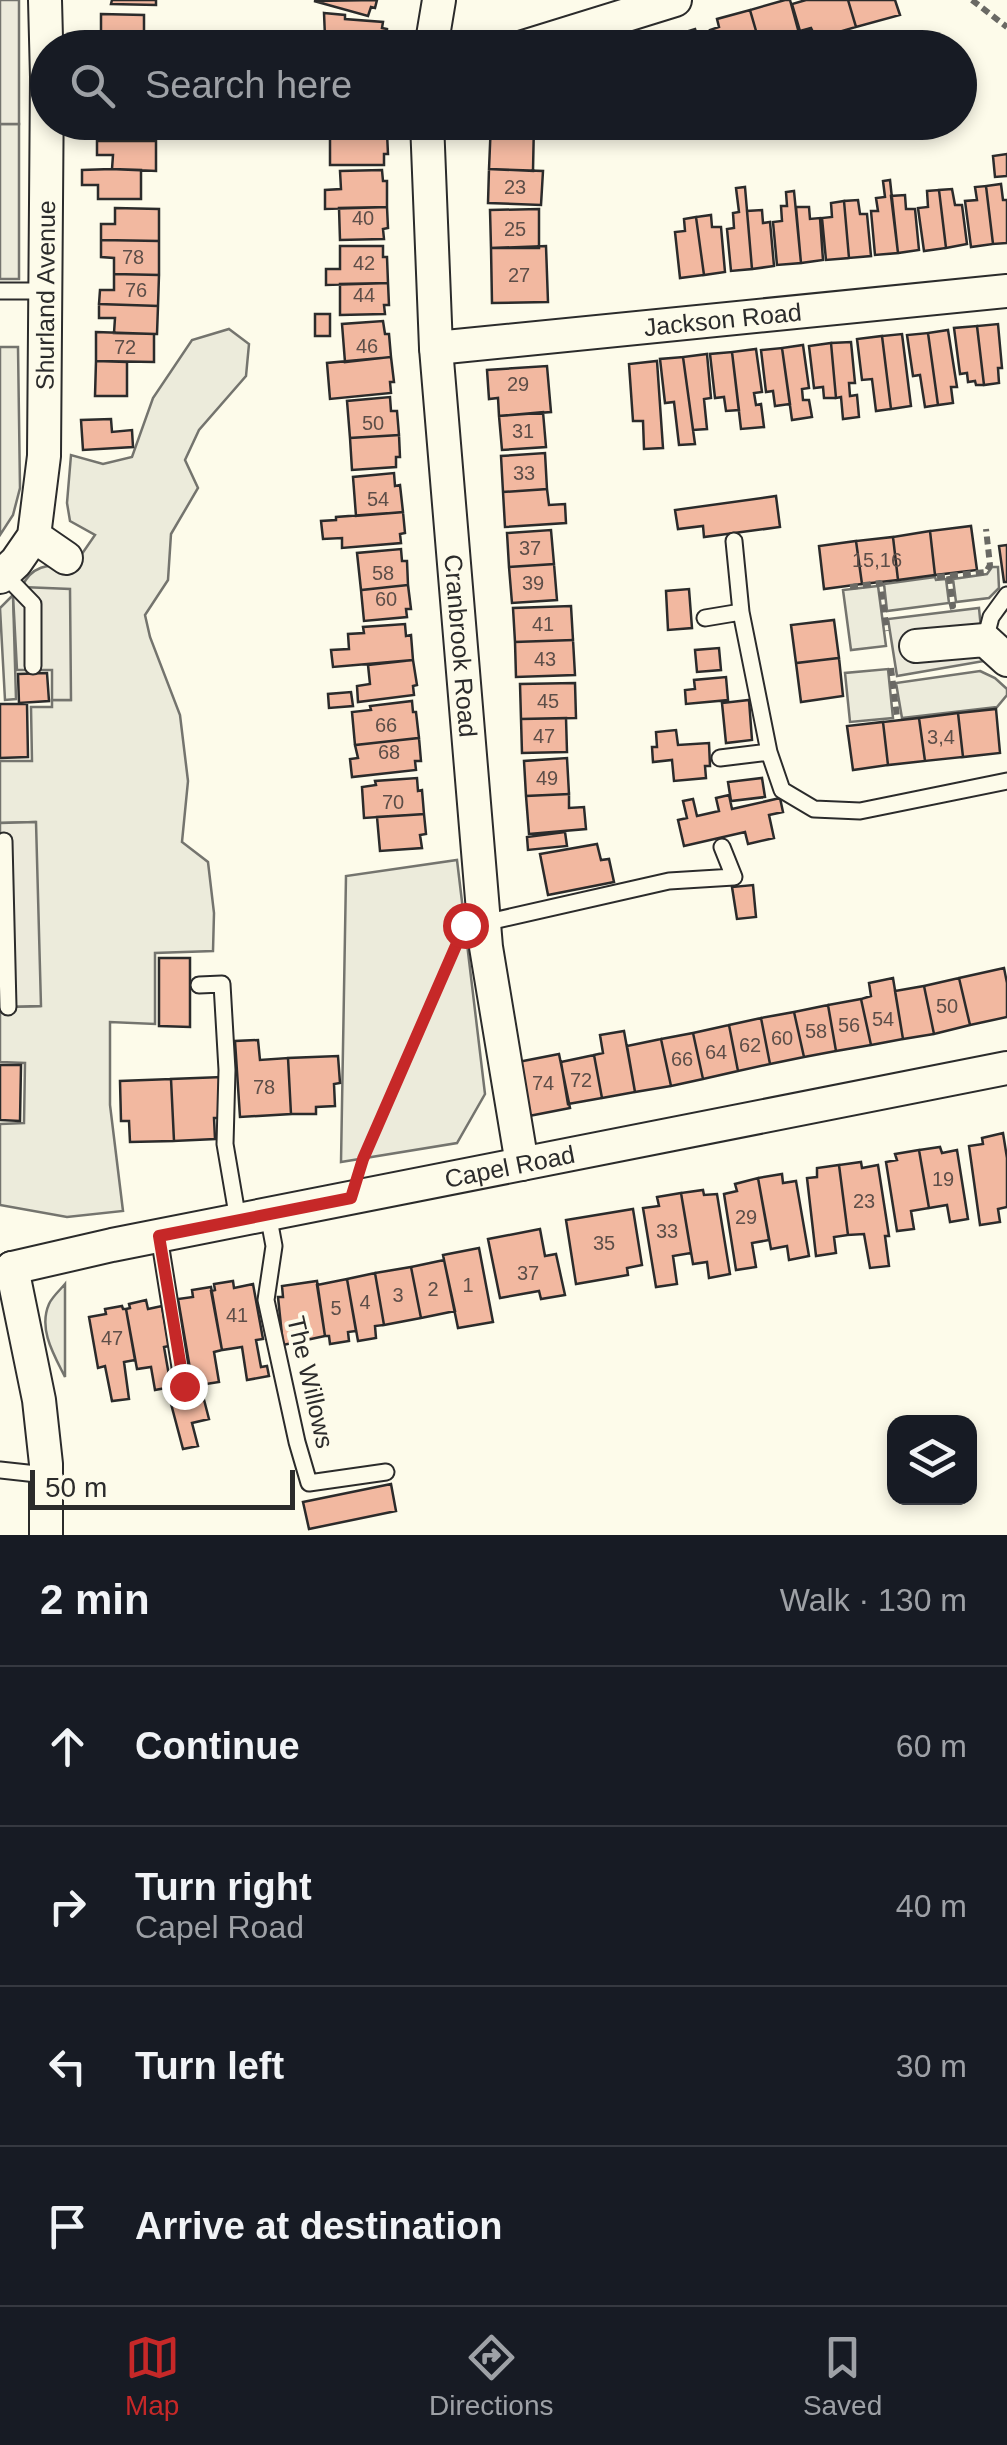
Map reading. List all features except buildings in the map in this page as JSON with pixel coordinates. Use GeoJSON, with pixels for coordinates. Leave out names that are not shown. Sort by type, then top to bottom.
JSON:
{"type":"FeatureCollection","features":[{"type":"Feature","properties":{"kind":"street","name":"Shurland Avenue"},"geometry":{"type":"LineString","coordinates":[[44,0],[44,30]]}},
{"type":"Feature","properties":{"kind":"street"},"geometry":{"type":"LineString","coordinates":[[434,30],[440,0]]}},
{"type":"Feature","properties":{"kind":"street"},"geometry":{"type":"LineString","coordinates":[[578,30],[676,0]]}},
{"type":"Feature","properties":{"kind":"street","name":"Shurland Avenue"},"geometry":{"type":"LineString","coordinates":[[34,536],[44,456],[45,140]]}},
{"type":"Feature","properties":{"kind":"street","name":"Cranbrook Road"},"geometry":{"type":"LineString","coordinates":[[427,140],[436,348],[486,947],[522,1164]]}},
{"type":"Feature","properties":{"kind":"street","name":"Jackson Road"},"geometry":{"type":"LineString","coordinates":[[436,348],[1007,291]]}},
{"type":"Feature","properties":{"kind":"street"},"geometry":{"type":"LineString","coordinates":[[2,576],[34,536],[66,558]]}},
{"type":"Feature","properties":{"kind":"street"},"geometry":{"type":"LineString","coordinates":[[898,648],[996,650]]}},
{"type":"Feature","properties":{"kind":"street","name":"Capel Road"},"geometry":{"type":"LineString","coordinates":[[6,1263],[1007,1068]]}},
{"type":"Feature","properties":{"kind":"street"},"geometry":{"type":"LineString","coordinates":[[6,1263],[39,1400],[46,1475],[46,1535]]}},
{"type":"Feature","properties":{"kind":"lane"},"geometry":{"type":"LineString","coordinates":[[0,291],[46,292]]}},
{"type":"Feature","properties":{"kind":"lane"},"geometry":{"type":"LineString","coordinates":[[734,541],[741,612],[768,752],[782,790],[814,810],[860,811],[1007,781]]}},
{"type":"Feature","properties":{"kind":"lane"},"geometry":{"type":"LineString","coordinates":[[2,576],[33,604],[33,666]]}},
{"type":"Feature","properties":{"kind":"lane"},"geometry":{"type":"LineString","coordinates":[[996,650],[992,616],[1007,595]]}},
{"type":"Feature","properties":{"kind":"lane"},"geometry":{"type":"LineString","coordinates":[[705,618],[741,612]]}},
{"type":"Feature","properties":{"kind":"lane"},"geometry":{"type":"LineString","coordinates":[[720,758],[768,752]]}},
{"type":"Feature","properties":{"kind":"lane"},"geometry":{"type":"LineString","coordinates":[[4,840],[3,927],[8,1007]]}},
{"type":"Feature","properties":{"kind":"lane"},"geometry":{"type":"LineString","coordinates":[[484,922],[669,881],[734,876],[722,847]]}},
{"type":"Feature","properties":{"kind":"lane"},"geometry":{"type":"LineString","coordinates":[[199,985],[222,984],[227,1070],[225,1144],[253,1217]]}},
{"type":"Feature","properties":{"kind":"lane","name":"The Willows"},"geometry":{"type":"LineString","coordinates":[[253,1217],[274,1246],[266,1300],[309,1483],[386,1472]]}},
{"type":"Feature","properties":{"kind":"lane"},"geometry":{"type":"LineString","coordinates":[[159,1236],[184,1386]]}},
{"type":"Feature","properties":{"kind":"lane"},"geometry":{"type":"LineString","coordinates":[[0,1470],[46,1475]]}},
{"type":"Feature","properties":{"kind":"path"},"geometry":{"type":"LineString","coordinates":[[972,0],[1007,26]]}},
{"type":"Feature","properties":{"kind":"path"},"geometry":{"type":"LineString","coordinates":[[938,577],[986,572],[990,565],[986,529]]}},
{"type":"Feature","properties":{"kind":"path"},"geometry":{"type":"LineString","coordinates":[[936,608],[953,606],[949,576]]}},
{"type":"Feature","properties":{"kind":"path"},"geometry":{"type":"LineString","coordinates":[[850,587],[880,583],[885,616],[898,648],[897,717]]}},
{"type":"Feature","properties":{"kind":"path"},"geometry":{"type":"LineString","coordinates":[[885,616],[902,613]]}},
{"type":"Feature","properties":{"kind":"path"},"geometry":{"type":"LineString","coordinates":[[351,1198],[363,1159],[457,943]]}},
{"type":"Feature","properties":{"kind":"shaded area"},"geometry":{"type":"Polygon","coordinates":[[[0,0],[19,0],[19,124],[0,124],[0,0]]]}},
{"type":"Feature","properties":{"kind":"shaded area"},"geometry":{"type":"Polygon","coordinates":[[[0,124],[19,124],[19,279],[0,279],[0,124]]]}},
{"type":"Feature","properties":{"kind":"shaded area"},"geometry":{"type":"Polygon","coordinates":[[[229,329],[249,344],[246,376],[199,430],[185,460],[198,488],[171,534],[168,580],[145,615],[180,715],[188,781],[182,842],[208,862],[214,913],[213,951],[155,953],[155,1024],[110,1022],[110,1105],[123,1211],[67,1217],[0,1205],[0,1124],[24,1123],[25,1063],[0,1062],[0,1007],[40,1006],[35,822],[0,823],[0,761],[32,761],[31,707],[52,707],[52,700],[70,700],[22,587],[37,569],[75,564],[95,535],[70,521],[67,503],[71,455],[103,464],[132,457],[153,398],[192,340],[229,329]]]}},
{"type":"Feature","properties":{"kind":"shaded area"},"geometry":{"type":"Polygon","coordinates":[[[0,347],[18,347],[20,488],[13,515],[0,535],[0,347]]]}},
{"type":"Feature","properties":{"kind":"shaded area"},"geometry":{"type":"Polygon","coordinates":[[[992,567],[998,567],[999,588],[989,598],[956,602],[953,579],[987,574],[992,567]]]}},
{"type":"Feature","properties":{"kind":"shaded area"},"geometry":{"type":"Polygon","coordinates":[[[946,579],[949,603],[887,611],[884,584],[946,579]]]}},
{"type":"Feature","properties":{"kind":"shaded area"},"geometry":{"type":"Polygon","coordinates":[[[878,586],[886,646],[851,650],[843,590],[878,586]]]}},
{"type":"Feature","properties":{"kind":"shaded area"},"geometry":{"type":"Polygon","coordinates":[[[22,587],[70,589],[71,700],[52,700],[52,670],[17,670],[13,595],[22,587]]]}},
{"type":"Feature","properties":{"kind":"shaded area"},"geometry":{"type":"Polygon","coordinates":[[[13,595],[16,699],[5,700],[0,608],[13,595]]]}},
{"type":"Feature","properties":{"kind":"shaded area"},"geometry":{"type":"Polygon","coordinates":[[[979,608],[984,661],[897,676],[888,619],[979,608]]]}},
{"type":"Feature","properties":{"kind":"shaded area"},"geometry":{"type":"Polygon","coordinates":[[[888,669],[893,718],[850,722],[845,673],[888,669]]]}},
{"type":"Feature","properties":{"kind":"shaded area"},"geometry":{"type":"Polygon","coordinates":[[[980,671],[1007,689],[997,707],[902,718],[896,683],[980,671]]]}},
{"type":"Feature","properties":{"kind":"shaded area"},"geometry":{"type":"Polygon","coordinates":[[[36,822],[41,1006],[0,1007],[0,823],[36,822]]]}},
{"type":"Feature","properties":{"kind":"shaded area"},"geometry":{"type":"Polygon","coordinates":[[[457,860],[485,1094],[457,1143],[341,1162],[346,876],[457,860]]]}},
{"type":"Feature","properties":{"kind":"shaded area"},"geometry":{"type":"Polygon","coordinates":[[[65,1284],[65,1377],[45,1323],[49,1304],[65,1284]]]}},
{"type":"Feature","properties":{"kind":"route"},"geometry":{"type":"LineString","coordinates":[[184,1386],[159,1236],[351,1198],[363,1159],[465,925]]}}]}
